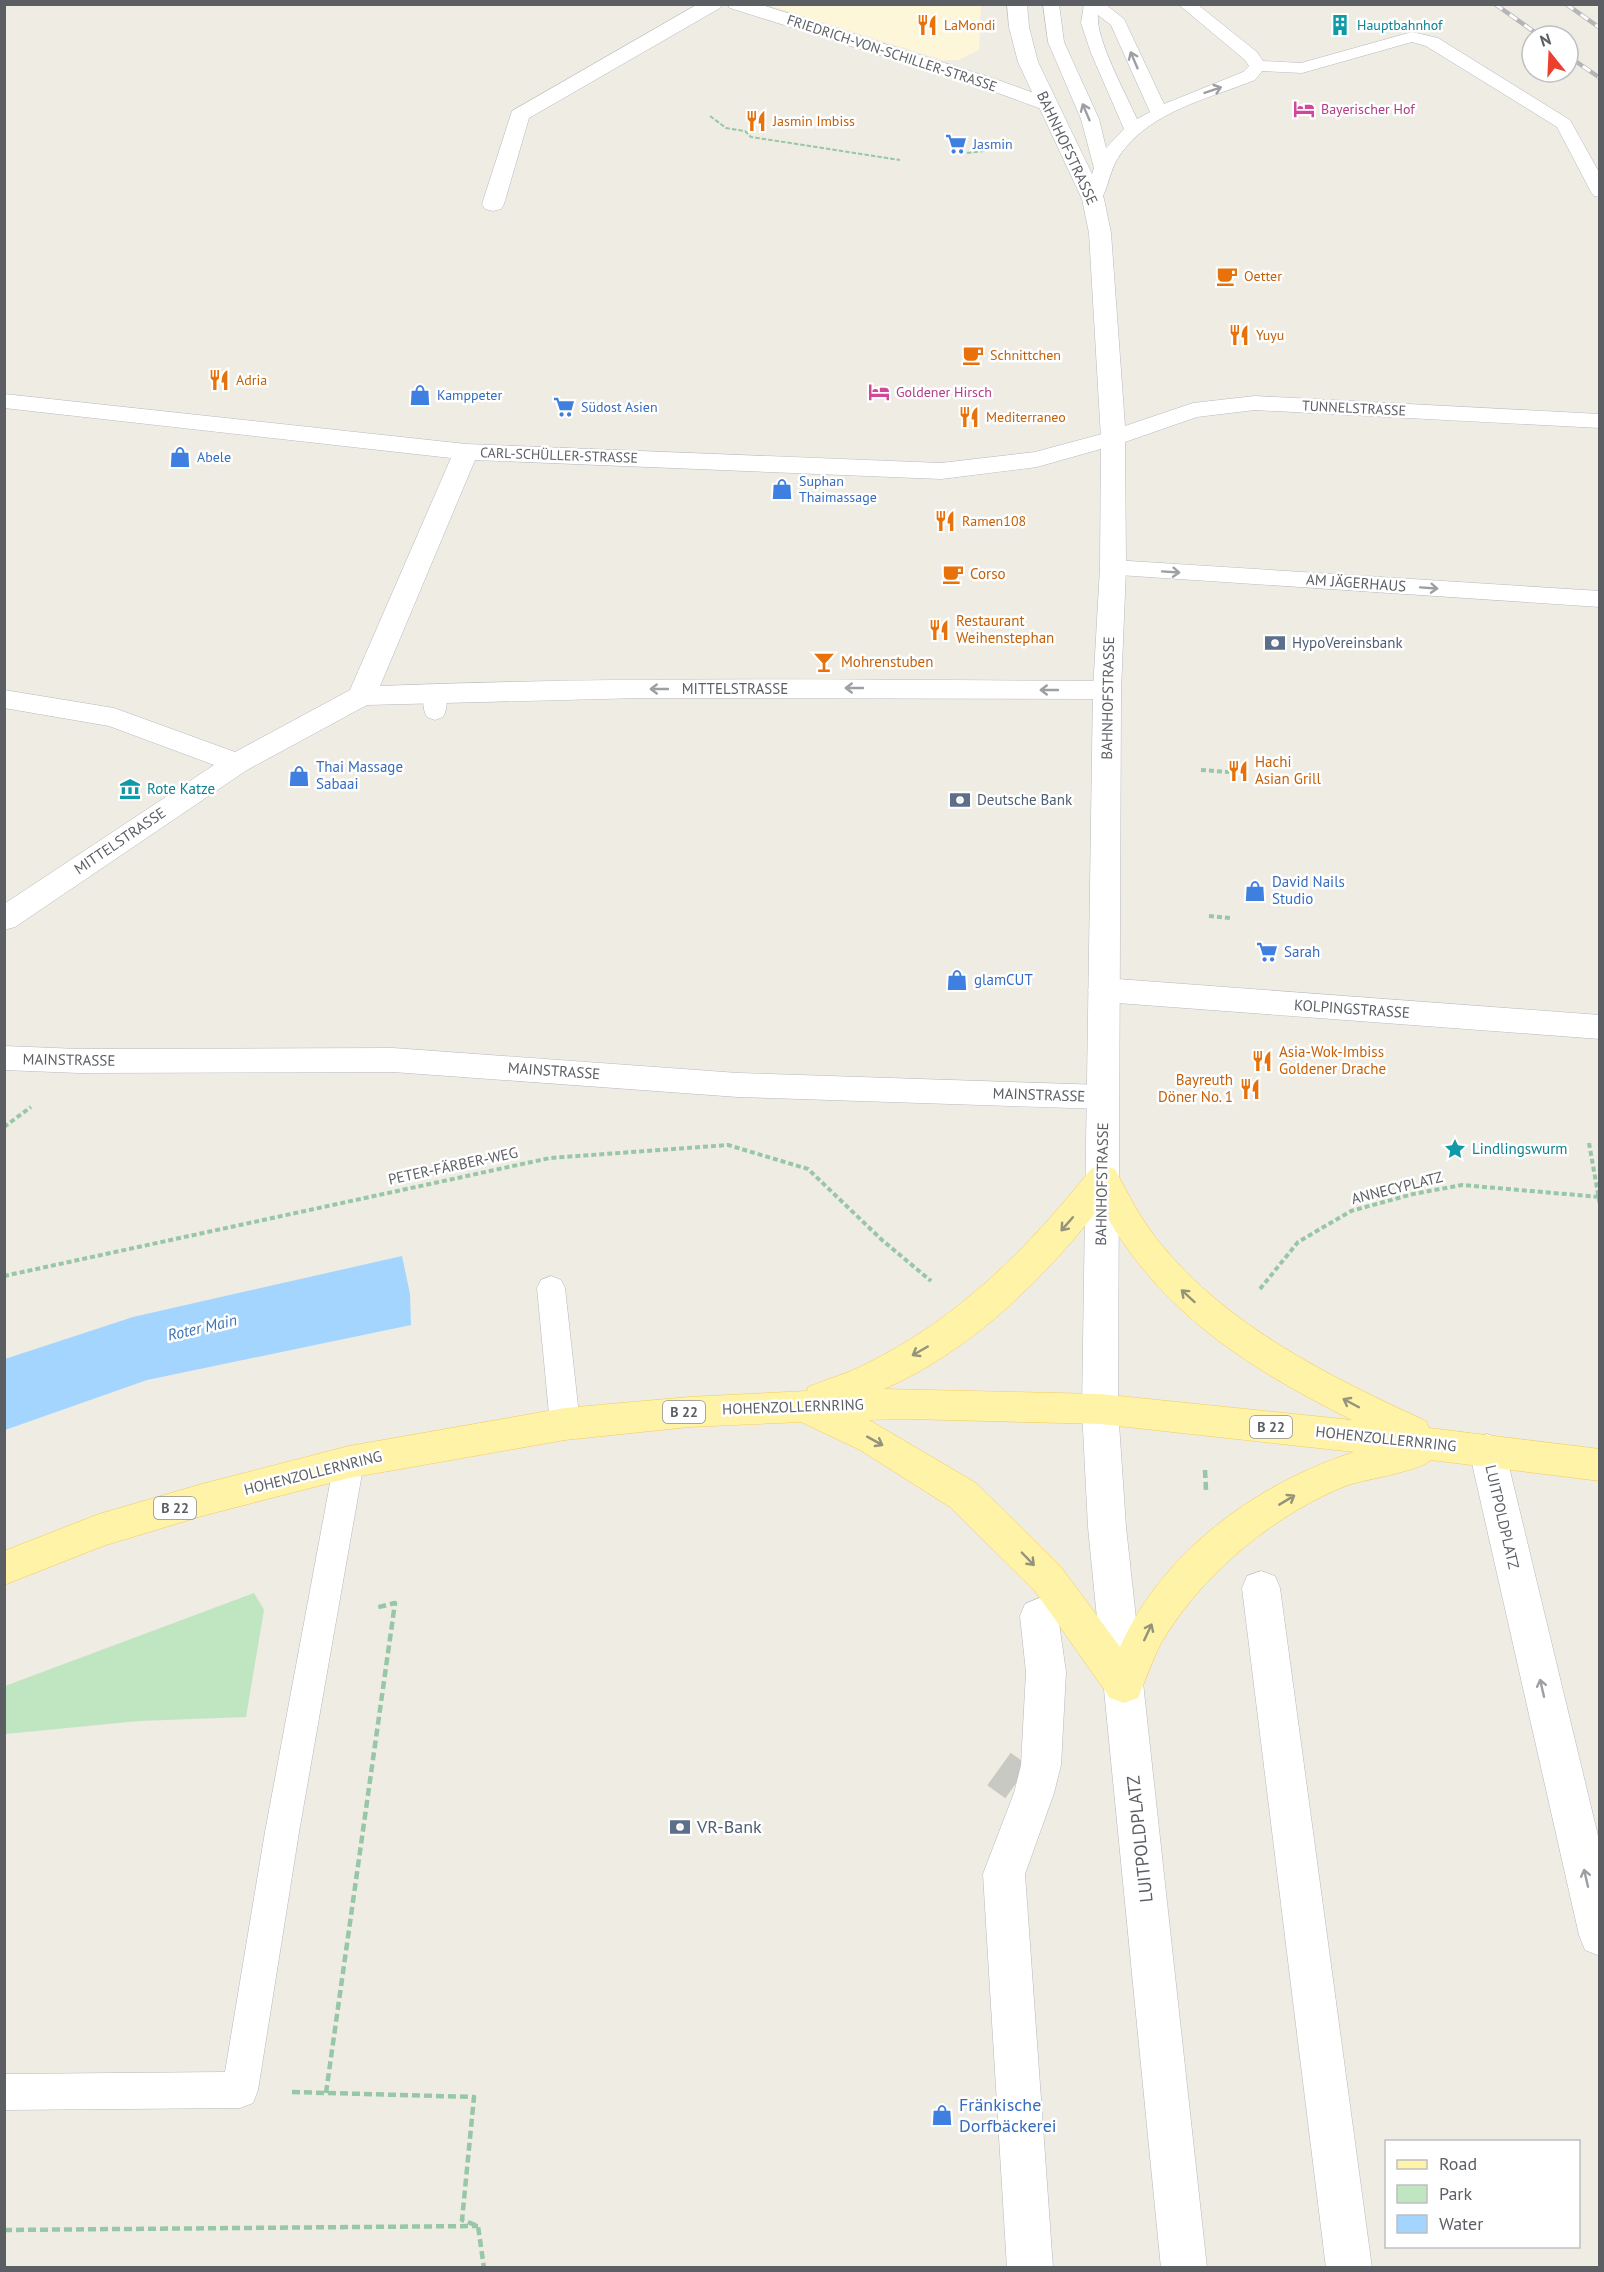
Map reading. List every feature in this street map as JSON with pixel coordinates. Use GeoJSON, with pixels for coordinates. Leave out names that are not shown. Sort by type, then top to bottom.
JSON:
{"type":"FeatureCollection","features":[{"type":"Feature","properties":{"kind":"main road"},"geometry":{"type":"LineString","coordinates":[[803,1406],[880,1374],[937,1341],[979,1312],[1035,1260],[1071,1221],[1103,1178],[1126,1221],[1148,1254],[1188,1296],[1271,1357],[1318,1385],[1368,1412],[1442,1445]]}},
{"type":"Feature","properties":{"kind":"main road","name":"HOHENZOLLERNRING"},"geometry":{"type":"LineString","coordinates":[[4,1568],[99,1531],[202,1500],[349,1461],[566,1424],[689,1412],[803,1406],[909,1404],[1100,1409],[1487,1450],[1599,1465]]}},
{"type":"Feature","properties":{"kind":"main road"},"geometry":{"type":"LineString","coordinates":[[803,1406],[873,1439],[963,1495],[1048,1579],[1124,1685]]}},
{"type":"Feature","properties":{"kind":"main road"},"geometry":{"type":"LineString","coordinates":[[1124,1685],[1151,1624],[1182,1581],[1221,1545],[1270,1510],[1317,1482],[1373,1461],[1442,1445]]}},
{"type":"Feature","properties":{"kind":"street"},"geometry":{"type":"LineString","coordinates":[[493,204],[519,114],[712,4]]}},
{"type":"Feature","properties":{"kind":"street","name":"FRIEDRICH-VON-SCHILLER-STRASSE"},"geometry":{"type":"LineString","coordinates":[[737,4],[992,84],[1046,104]]}},
{"type":"Feature","properties":{"kind":"street","name":"BAHNHOFSTRASSE"},"geometry":{"type":"LineString","coordinates":[[1017,4],[1019,27],[1028,62],[1093,200],[1100,233],[1113,438],[1113,568],[1107,690],[1100,1409]]}},
{"type":"Feature","properties":{"kind":"street","name":"CARL-SCHÜLLER-STRASSE"},"geometry":{"type":"LineString","coordinates":[[4,401],[466,452],[941,471],[1037,459],[1113,438]]}},
{"type":"Feature","properties":{"kind":"street","name":"TUNNELSTRASSE"},"geometry":{"type":"LineString","coordinates":[[1113,438],[1193,410],[1255,403],[1599,421]]}},
{"type":"Feature","properties":{"kind":"street"},"geometry":{"type":"LineString","coordinates":[[362,696],[466,452]]}},
{"type":"Feature","properties":{"kind":"street","name":"AM JÄGERHAUS"},"geometry":{"type":"LineString","coordinates":[[1113,568],[1599,599]]}},
{"type":"Feature","properties":{"kind":"street","name":"MITTELSTRASSE"},"geometry":{"type":"LineString","coordinates":[[4,919],[237,763],[362,696],[435,702],[484,691],[781,688],[1107,690]]}},
{"type":"Feature","properties":{"kind":"street"},"geometry":{"type":"LineString","coordinates":[[4,699],[114,717],[237,763]]}},
{"type":"Feature","properties":{"kind":"street","name":"KOLPINGSTRASSE"},"geometry":{"type":"LineString","coordinates":[[1104,990],[1599,1027]]}},
{"type":"Feature","properties":{"kind":"street","name":"MAINSTRASSE"},"geometry":{"type":"LineString","coordinates":[[4,1058],[79,1061],[393,1060],[738,1085],[1104,1097]]}},
{"type":"Feature","properties":{"kind":"street","name":"LUITPOLDPLATZ"},"geometry":{"type":"LineString","coordinates":[[1100,1409],[1107,1527],[1184,2268]]}},
{"type":"Feature","properties":{"kind":"street","name":"LUITPOLDPLATZ"},"geometry":{"type":"LineString","coordinates":[[1487,1450],[1599,1935]]}},
{"type":"Feature","properties":{"kind":"street"},"geometry":{"type":"LineString","coordinates":[[1261,1588],[1349,2268]]}},
{"type":"Feature","properties":{"kind":"street"},"geometry":{"type":"LineString","coordinates":[[1030,2268],[1004,1874],[1026,1788],[1041,1766],[1046,1672],[1039,1616]]}},
{"type":"Feature","properties":{"kind":"lane"},"geometry":{"type":"LineString","coordinates":[[1051,4],[1056,42],[1090,120],[1103,168]]}},
{"type":"Feature","properties":{"kind":"lane"},"geometry":{"type":"LineString","coordinates":[[1133,130],[1099,53],[1089,23],[1093,4],[1118,22],[1159,113]]}},
{"type":"Feature","properties":{"kind":"lane"},"geometry":{"type":"LineString","coordinates":[[1186,4],[1251,56],[1258,66]]}},
{"type":"Feature","properties":{"kind":"lane"},"geometry":{"type":"LineString","coordinates":[[1258,66],[1302,68],[1412,37],[1432,42],[1564,124],[1599,153]]}},
{"type":"Feature","properties":{"kind":"lane"},"geometry":{"type":"LineString","coordinates":[[1093,200],[1103,168],[1116,148],[1133,130],[1159,113],[1249,76],[1258,66]]}},
{"type":"Feature","properties":{"kind":"lane"},"geometry":{"type":"LineString","coordinates":[[1564,124],[1599,192]]}},
{"type":"Feature","properties":{"kind":"lane"},"geometry":{"type":"LineString","coordinates":[[551,1287],[566,1424]]}},
{"type":"Feature","properties":{"kind":"lane"},"geometry":{"type":"LineString","coordinates":[[4,2092],[240,2090],[282,1832],[349,1461]]}},
{"type":"Feature","properties":{"kind":"path"},"geometry":{"type":"LineString","coordinates":[[710,116],[726,128],[745,131],[751,136],[900,160]]}},
{"type":"Feature","properties":{"kind":"path"},"geometry":{"type":"LineString","coordinates":[[967,153],[985,151]]}},
{"type":"Feature","properties":{"kind":"path"},"geometry":{"type":"LineString","coordinates":[[1201,770],[1229,772]]}},
{"type":"Feature","properties":{"kind":"path"},"geometry":{"type":"LineString","coordinates":[[1209,916],[1231,918]]}},
{"type":"Feature","properties":{"kind":"path"},"geometry":{"type":"LineString","coordinates":[[1589,1143],[1599,1205]]}},
{"type":"Feature","properties":{"kind":"path","name":"PETER-FÄRBER-WEG"},"geometry":{"type":"LineString","coordinates":[[4,1276],[550,1158],[728,1145],[808,1169],[882,1240],[939,1288]]}},
{"type":"Feature","properties":{"kind":"path","name":"ANNECYPLATZ"},"geometry":{"type":"LineString","coordinates":[[1260,1289],[1298,1242],[1351,1210],[1413,1194],[1462,1185],[1599,1197]]}},
{"type":"Feature","properties":{"kind":"path"},"geometry":{"type":"LineString","coordinates":[[326,2093],[395,1603]]}},
{"type":"Feature","properties":{"kind":"path"},"geometry":{"type":"LineString","coordinates":[[240,2090],[474,2097],[462,2220],[478,2226]]}},
{"type":"Feature","properties":{"kind":"path"},"geometry":{"type":"LineString","coordinates":[[4,2230],[478,2226]]}},
{"type":"Feature","properties":{"kind":"path"},"geometry":{"type":"LineString","coordinates":[[478,2226],[484,2268]]}},
{"type":"Feature","properties":{"kind":"shaded area"},"geometry":{"type":"Polygon","coordinates":[[[768,5],[981,5],[979,50],[959,60],[942,60],[768,5]]]}},
{"type":"Feature","properties":{"kind":"green space"},"geometry":{"type":"Polygon","coordinates":[[[254,1593],[264,1610],[246,1717],[139,1721],[5,1734],[5,1686],[254,1593]]]}},
{"type":"Feature","properties":{"kind":"water","name":"Roter Main"},"geometry":{"type":"Polygon","coordinates":[[[402,1256],[410,1294],[411,1325],[147,1380],[5,1430],[5,1359],[133,1317],[402,1256]]]}},
{"type":"Feature","properties":{"kind":"tunnel"},"geometry":{"type":"LineString","coordinates":[[999,1769],[1017,1782]]}},
{"type":"Feature","properties":{"kind":"railway"},"geometry":{"type":"LineString","coordinates":[[1495,4],[1523,24]]}},
{"type":"Feature","properties":{"kind":"railway"},"geometry":{"type":"LineString","coordinates":[[1566,4],[1600,28]]}},
{"type":"Feature","properties":{"kind":"railway"},"geometry":{"type":"LineString","coordinates":[[1580,64],[1600,78]]}},
{"type":"Feature","properties":{"kind":"place","name":"LaMondi"},"geometry":{"type":"Point","coordinates":[927,25]}},
{"type":"Feature","properties":{"kind":"place","name":"Hauptbahnhof"},"geometry":{"type":"Point","coordinates":[1340,25]}},
{"type":"Feature","properties":{"kind":"place","name":"Bayerischer Hof"},"geometry":{"type":"Point","coordinates":[1304,109]}},
{"type":"Feature","properties":{"kind":"place","name":"Jasmin Imbiss"},"geometry":{"type":"Point","coordinates":[756,121]}},
{"type":"Feature","properties":{"kind":"place","name":"Jasmin"},"geometry":{"type":"Point","coordinates":[956,144]}},
{"type":"Feature","properties":{"kind":"place","name":"Oetter"},"geometry":{"type":"Point","coordinates":[1227,276]}},
{"type":"Feature","properties":{"kind":"place","name":"Yuyu"},"geometry":{"type":"Point","coordinates":[1239,335]}},
{"type":"Feature","properties":{"kind":"place","name":"Schnittchen"},"geometry":{"type":"Point","coordinates":[973,355]}},
{"type":"Feature","properties":{"kind":"place","name":"Adria"},"geometry":{"type":"Point","coordinates":[219,380]}},
{"type":"Feature","properties":{"kind":"place","name":"Goldener Hirsch"},"geometry":{"type":"Point","coordinates":[879,392]}},
{"type":"Feature","properties":{"kind":"place","name":"Kamppeter"},"geometry":{"type":"Point","coordinates":[420,395]}},
{"type":"Feature","properties":{"kind":"place","name":"Südost Asien"},"geometry":{"type":"Point","coordinates":[564,407]}},
{"type":"Feature","properties":{"kind":"place","name":"Mediterraneo"},"geometry":{"type":"Point","coordinates":[969,417]}},
{"type":"Feature","properties":{"kind":"place","name":"Abele"},"geometry":{"type":"Point","coordinates":[180,457]}},
{"type":"Feature","properties":{"kind":"place","name":"Suphan Thaimassage"},"geometry":{"type":"Point","coordinates":[782,489]}},
{"type":"Feature","properties":{"kind":"place","name":"Ramen108"},"geometry":{"type":"Point","coordinates":[945,521]}},
{"type":"Feature","properties":{"kind":"place","name":"Corso"},"geometry":{"type":"Point","coordinates":[953,574]}},
{"type":"Feature","properties":{"kind":"place","name":"Restaurant Weihenstephan"},"geometry":{"type":"Point","coordinates":[939,630]}},
{"type":"Feature","properties":{"kind":"place","name":"HypoVereinsbank"},"geometry":{"type":"Point","coordinates":[1275,643]}},
{"type":"Feature","properties":{"kind":"place","name":"Mohrenstuben"},"geometry":{"type":"Point","coordinates":[824,662]}},
{"type":"Feature","properties":{"kind":"place","name":"Hachi Asian Grill"},"geometry":{"type":"Point","coordinates":[1238,771]}},
{"type":"Feature","properties":{"kind":"place","name":"Thai Massage Sabaai"},"geometry":{"type":"Point","coordinates":[299,776]}},
{"type":"Feature","properties":{"kind":"place","name":"Rote Katze"},"geometry":{"type":"Point","coordinates":[130,789]}},
{"type":"Feature","properties":{"kind":"place","name":"Deutsche Bank"},"geometry":{"type":"Point","coordinates":[960,800]}},
{"type":"Feature","properties":{"kind":"place","name":"David Nails Studio"},"geometry":{"type":"Point","coordinates":[1255,891]}},
{"type":"Feature","properties":{"kind":"place","name":"Sarah"},"geometry":{"type":"Point","coordinates":[1267,952]}},
{"type":"Feature","properties":{"kind":"place","name":"glamCUT"},"geometry":{"type":"Point","coordinates":[957,980]}},
{"type":"Feature","properties":{"kind":"place","name":"Asia-Wok-Imbiss Goldener Drache"},"geometry":{"type":"Point","coordinates":[1262,1061]}},
{"type":"Feature","properties":{"kind":"place","name":"Bayreuth Döner No. 1"},"geometry":{"type":"Point","coordinates":[1250,1089]}},
{"type":"Feature","properties":{"kind":"place","name":"Lindlingswurm"},"geometry":{"type":"Point","coordinates":[1455,1149]}},
{"type":"Feature","properties":{"kind":"place","name":"VR-Bank"},"geometry":{"type":"Point","coordinates":[680,1827]}},
{"type":"Feature","properties":{"kind":"place","name":"Fränkische Dorfbäckerei"},"geometry":{"type":"Point","coordinates":[942,2115]}}]}
